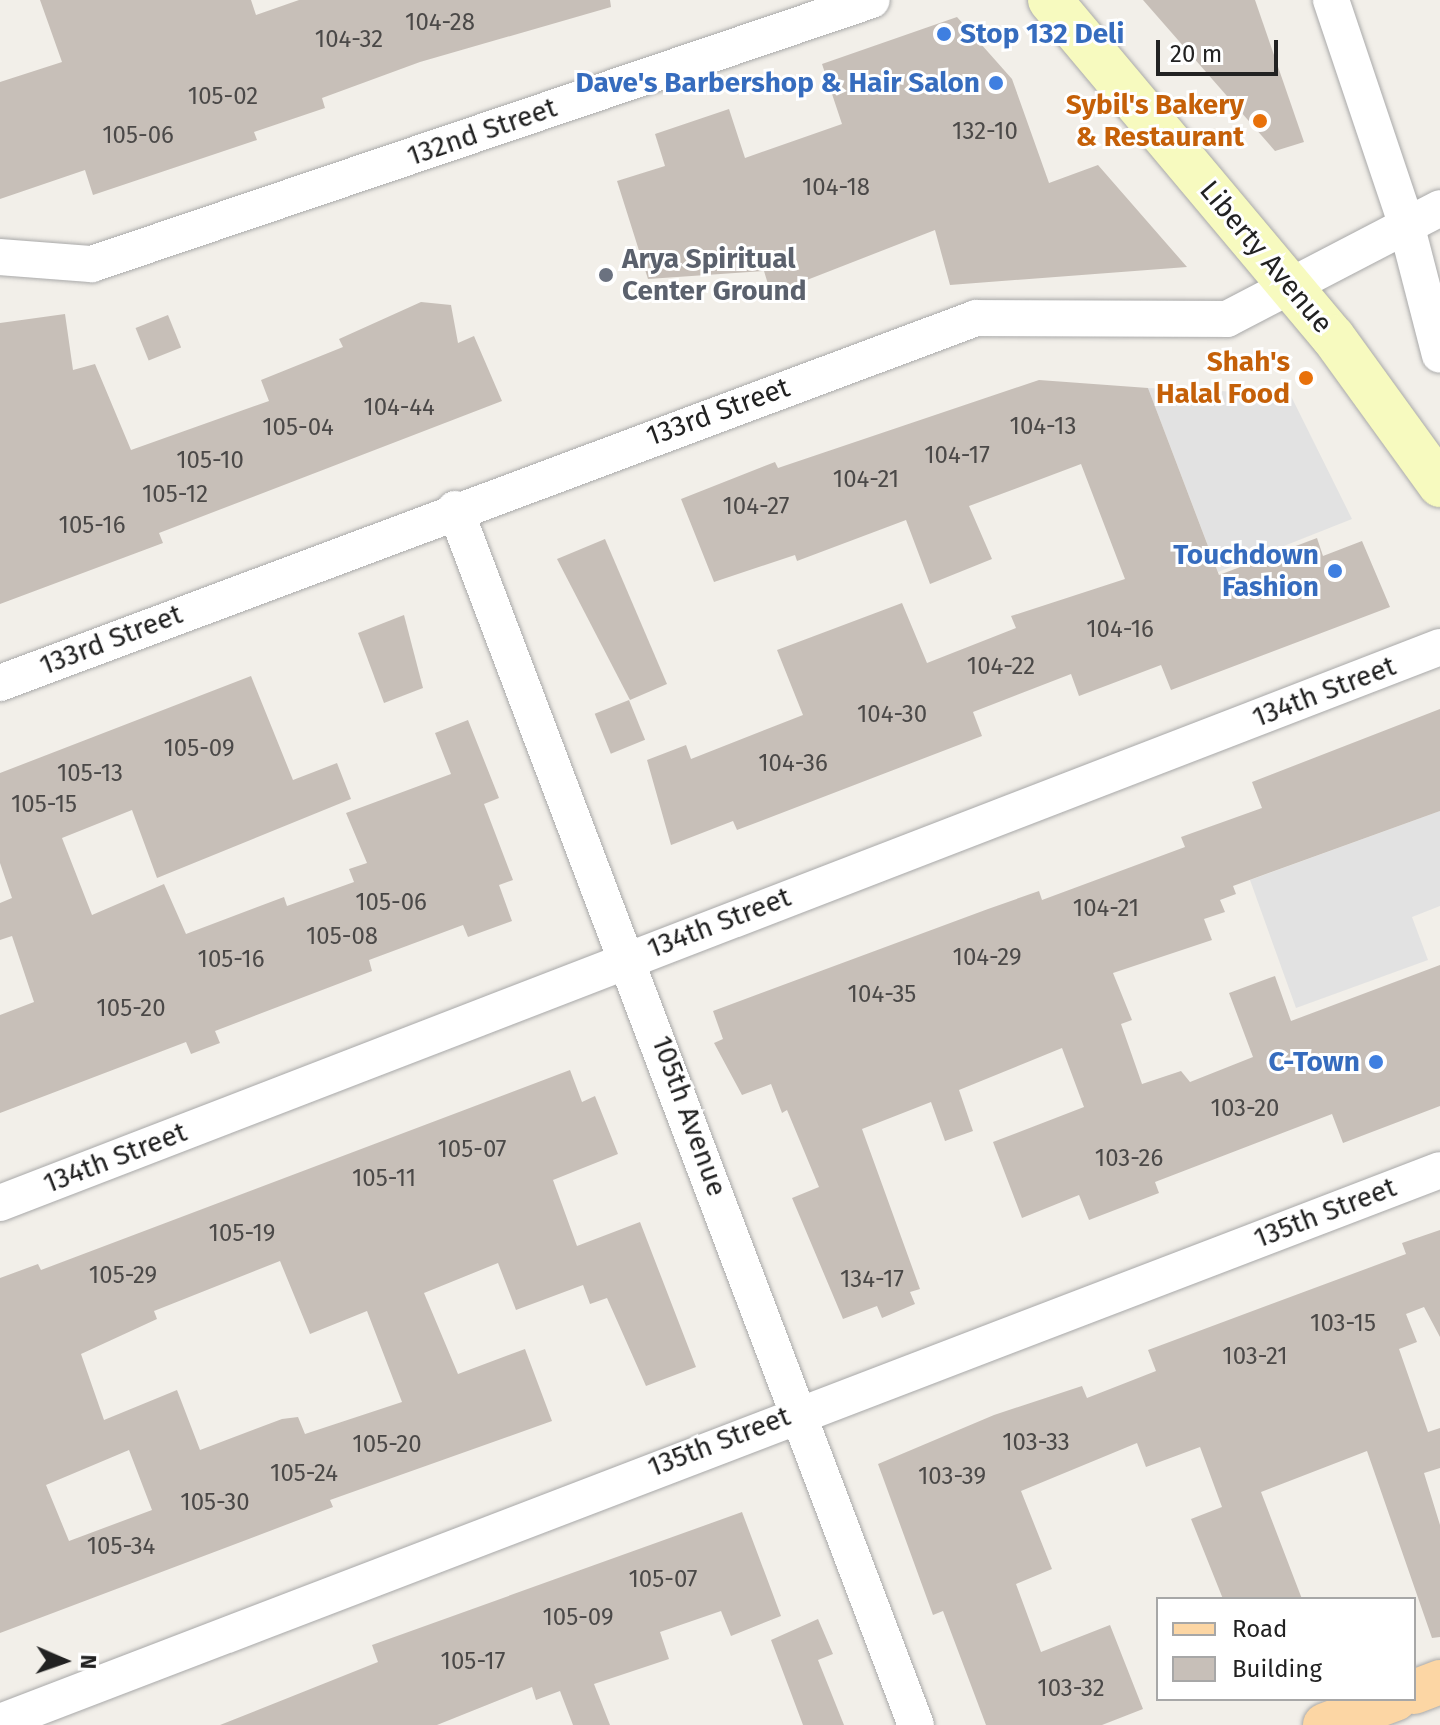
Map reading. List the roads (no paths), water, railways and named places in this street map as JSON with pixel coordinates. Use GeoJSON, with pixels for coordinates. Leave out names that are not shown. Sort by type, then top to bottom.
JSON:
{"type":"FeatureCollection","features":[{"type":"Feature","properties":{"kind":"main road"},"geometry":{"type":"LineString","coordinates":[[1416,1691],[1440,1682]]}},
{"type":"Feature","properties":{"kind":"main road"},"geometry":{"type":"LineString","coordinates":[[1325,1725],[1390,1701]]}},
{"type":"Feature","properties":{"kind":"street","name":"132nd Street"},"geometry":{"type":"LineString","coordinates":[[0,257],[92,264],[872,0]]}},
{"type":"Feature","properties":{"kind":"street","name":"Liberty Avenue"},"geometry":{"type":"LineString","coordinates":[[1050,0],[1288,282],[1440,485]]}},
{"type":"Feature","properties":{"kind":"street"},"geometry":{"type":"LineString","coordinates":[[1331,0],[1405,220],[1440,355]]}},
{"type":"Feature","properties":{"kind":"street","name":"133rd Street"},"geometry":{"type":"LineString","coordinates":[[0,683],[455,509],[976,318],[1227,319],[1288,282],[1405,220],[1440,208]]}},
{"type":"Feature","properties":{"kind":"street","name":"105th Avenue"},"geometry":{"type":"LineString","coordinates":[[455,509],[630,957],[916,1725]]}},
{"type":"Feature","properties":{"kind":"street","name":"134th Street"},"geometry":{"type":"LineString","coordinates":[[0,1203],[630,957],[1440,647]]}},
{"type":"Feature","properties":{"kind":"street","name":"135th Street"},"geometry":{"type":"LineString","coordinates":[[0,1722],[799,1411],[1440,1170]]}},
{"type":"Feature","properties":{"kind":"place","name":"Stop 132 Deli"},"geometry":{"type":"Point","coordinates":[944,34]}},
{"type":"Feature","properties":{"kind":"place","name":"Dave's Barbershop & Hair Salon"},"geometry":{"type":"Point","coordinates":[996,83]}},
{"type":"Feature","properties":{"kind":"place","name":"Sybil's Bakery & Restaurant"},"geometry":{"type":"Point","coordinates":[1260,121]}},
{"type":"Feature","properties":{"kind":"place","name":"Arya Spiritual Center Ground"},"geometry":{"type":"Point","coordinates":[606,275]}},
{"type":"Feature","properties":{"kind":"place","name":"Shah's Halal Food"},"geometry":{"type":"Point","coordinates":[1306,378]}},
{"type":"Feature","properties":{"kind":"place","name":"Touchdown Fashion"},"geometry":{"type":"Point","coordinates":[1335,571]}},
{"type":"Feature","properties":{"kind":"place","name":"C-Town"},"geometry":{"type":"Point","coordinates":[1376,1062]}}]}
